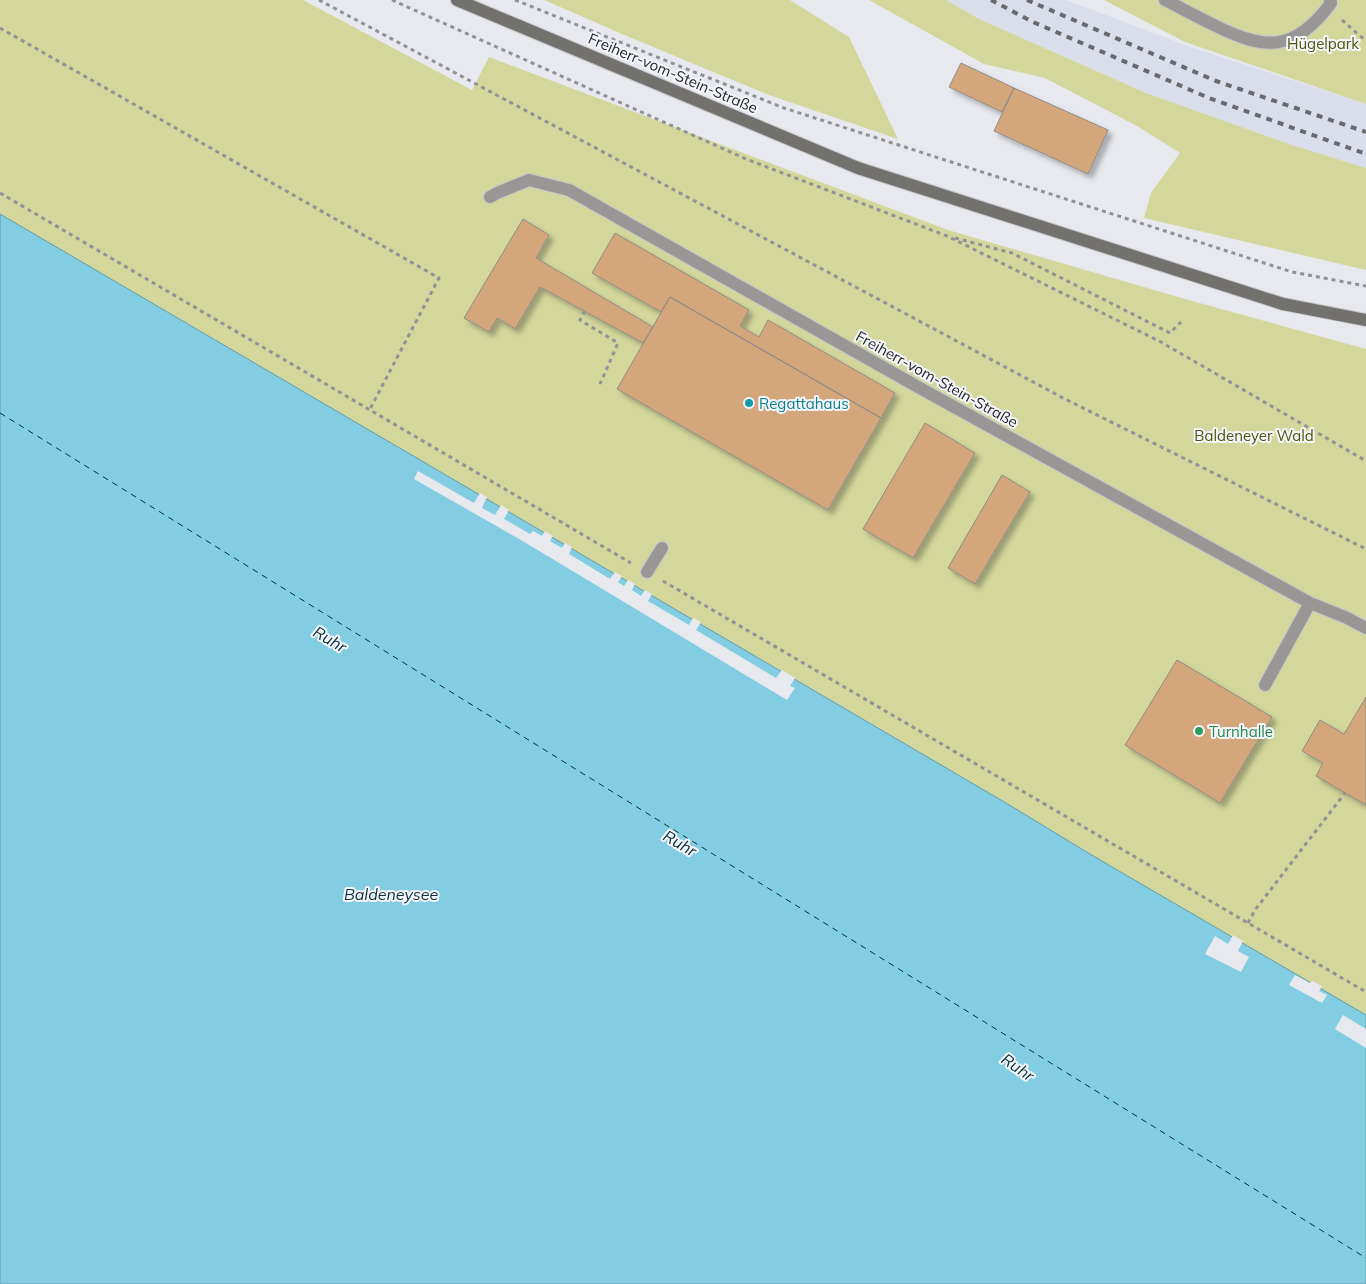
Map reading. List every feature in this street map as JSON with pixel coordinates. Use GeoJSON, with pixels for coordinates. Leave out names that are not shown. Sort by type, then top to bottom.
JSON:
{"type":"FeatureCollection","features":[{"type":"Feature","properties":{"kind":"main road","name":"Freiherr-vom-Stein-Straße"},"geometry":{"type":"LineString","coordinates":[[457,0],[858,168],[1283,304],[1366,320]]}},
{"type":"Feature","properties":{"kind":"lane"},"geometry":{"type":"LineString","coordinates":[[1165,0],[1234,35],[1254,42],[1275,43],[1289,40],[1303,33],[1314,23],[1331,1]]}},
{"type":"Feature","properties":{"kind":"lane","name":"Freiherr-vom-Stein-Straße"},"geometry":{"type":"LineString","coordinates":[[490,197],[528,180],[569,190],[918,387],[1310,603],[1366,628]]}},
{"type":"Feature","properties":{"kind":"lane"},"geometry":{"type":"LineString","coordinates":[[648,572],[662,548]]}},
{"type":"Feature","properties":{"kind":"lane"},"geometry":{"type":"LineString","coordinates":[[1265,685],[1310,603]]}},
{"type":"Feature","properties":{"kind":"path"},"geometry":{"type":"LineString","coordinates":[[319,0],[1065,399],[1366,549]]}},
{"type":"Feature","properties":{"kind":"path"},"geometry":{"type":"LineString","coordinates":[[515,0],[784,108],[1292,272],[1366,286]]}},
{"type":"Feature","properties":{"kind":"path"},"geometry":{"type":"LineString","coordinates":[[395,1],[746,160],[948,236],[1012,253],[1170,333],[1181,322]]}},
{"type":"Feature","properties":{"kind":"path"},"geometry":{"type":"LineString","coordinates":[[1331,1],[1341,19],[1366,40]]}},
{"type":"Feature","properties":{"kind":"path"},"geometry":{"type":"LineString","coordinates":[[0,28],[439,278],[370,409]]}},
{"type":"Feature","properties":{"kind":"path"},"geometry":{"type":"LineString","coordinates":[[0,193],[1366,992]]}},
{"type":"Feature","properties":{"kind":"path"},"geometry":{"type":"LineString","coordinates":[[948,236],[1161,342],[1366,462]]}},
{"type":"Feature","properties":{"kind":"path"},"geometry":{"type":"LineString","coordinates":[[585,311],[580,320],[618,343],[600,384]]}},
{"type":"Feature","properties":{"kind":"path"},"geometry":{"type":"LineString","coordinates":[[1248,923],[1255,910],[1346,793]]}},
{"type":"Feature","properties":{"kind":"shaded area"},"geometry":{"type":"Polygon","coordinates":[[[946,0],[1066,0],[1188,46],[1366,104],[1366,168],[1292,145],[1146,93],[979,19],[946,0]]]}},
{"type":"Feature","properties":{"kind":"green space","name":"Baldeneyer Wald"},"geometry":{"type":"Polygon","coordinates":[[[0,0],[303,0],[472,90],[489,57],[948,230],[1366,349],[1366,1015],[0,214],[0,0]]]}},
{"type":"Feature","properties":{"kind":"green space"},"geometry":{"type":"Polygon","coordinates":[[[544,0],[790,0],[849,37],[898,139],[769,95],[544,0]]]}},
{"type":"Feature","properties":{"kind":"green space"},"geometry":{"type":"Polygon","coordinates":[[[869,0],[946,0],[979,19],[1146,93],[1292,145],[1366,168],[1366,270],[1144,218],[1151,193],[1180,153],[1137,126],[1045,78],[984,64],[869,0]]]}},
{"type":"Feature","properties":{"kind":"green space","name":"Hügelpark"},"geometry":{"type":"Polygon","coordinates":[[[1104,0],[1366,0],[1366,104],[1185,42],[1104,0]]]}},
{"type":"Feature","properties":{"kind":"water","name":"Baldeneysee"},"geometry":{"type":"Polygon","coordinates":[[[0,214],[1366,1015],[1366,1284],[0,1284],[0,214]]]}},
{"type":"Feature","properties":{"kind":"pier"},"geometry":{"type":"Polygon","coordinates":[[[418,471],[474,503],[480,493],[487,497],[482,508],[495,515],[501,505],[509,510],[504,519],[530,534],[533,531],[542,536],[545,531],[553,536],[550,541],[562,548],[565,543],[572,547],[569,554],[610,579],[615,572],[622,576],[618,582],[624,586],[628,580],[635,584],[632,590],[641,596],[645,590],[652,594],[648,601],[689,625],[693,618],[701,622],[696,630],[776,678],[782,670],[795,678],[790,686],[795,688],[787,700],[526,543],[414,479],[418,471]]]}},
{"type":"Feature","properties":{"kind":"pier"},"geometry":{"type":"Polygon","coordinates":[[[1233,935],[1243,941],[1238,951],[1249,957],[1241,972],[1205,954],[1215,936],[1228,944],[1233,935]]]}},
{"type":"Feature","properties":{"kind":"pier"},"geometry":{"type":"Polygon","coordinates":[[[1295,975],[1310,983],[1312,981],[1322,986],[1319,991],[1327,995],[1322,1003],[1289,985],[1295,975]]]}},
{"type":"Feature","properties":{"kind":"pier"},"geometry":{"type":"Polygon","coordinates":[[[1343,1015],[1366,1029],[1366,1048],[1335,1029],[1343,1015]]]}},
{"type":"Feature","properties":{"kind":"building"},"geometry":{"type":"Polygon","coordinates":[[[961,63],[1014,88],[1002,112],[949,87],[961,63]]]}},
{"type":"Feature","properties":{"kind":"building"},"geometry":{"type":"Polygon","coordinates":[[[1014,88],[1108,130],[1088,174],[994,131],[1014,88]]]}},
{"type":"Feature","properties":{"kind":"building"},"geometry":{"type":"Polygon","coordinates":[[[523,219],[549,235],[536,258],[653,327],[643,343],[540,287],[515,329],[497,318],[489,332],[464,318],[523,219]]]}},
{"type":"Feature","properties":{"kind":"building","name":"Regattahaus"},"geometry":{"type":"Polygon","coordinates":[[[615,233],[749,310],[740,326],[759,337],[768,320],[895,393],[881,418],[670,297],[661,312],[592,273],[615,233]]]}},
{"type":"Feature","properties":{"kind":"building","name":"Regattahaus"},"geometry":{"type":"Polygon","coordinates":[[[670,297],[881,418],[828,510],[617,389],[670,297]]]}},
{"type":"Feature","properties":{"kind":"building"},"geometry":{"type":"Polygon","coordinates":[[[925,423],[975,453],[913,558],[863,529],[925,423]]]}},
{"type":"Feature","properties":{"kind":"building"},"geometry":{"type":"Polygon","coordinates":[[[1002,475],[1030,492],[975,584],[948,568],[1002,475]]]}},
{"type":"Feature","properties":{"kind":"building","name":"Turnhalle"},"geometry":{"type":"Polygon","coordinates":[[[1177,660],[1272,717],[1220,803],[1125,745],[1177,660]]]}},
{"type":"Feature","properties":{"kind":"building"},"geometry":{"type":"Polygon","coordinates":[[[1366,697],[1366,805],[1316,776],[1323,763],[1302,751],[1320,720],[1344,734],[1366,697]]]}},
{"type":"Feature","properties":{"kind":"ferry route"},"geometry":{"type":"LineString","coordinates":[[0,413],[1366,1258]]}},
{"type":"Feature","properties":{"kind":"railway"},"geometry":{"type":"LineString","coordinates":[[991,0],[1033,22],[1209,98],[1366,154]]}},
{"type":"Feature","properties":{"kind":"railway"},"geometry":{"type":"LineString","coordinates":[[1027,0],[1216,81],[1366,132]]}},
{"type":"Feature","properties":{"kind":"place","name":"Regattahaus"},"geometry":{"type":"Point","coordinates":[749,403]}},
{"type":"Feature","properties":{"kind":"place","name":"Turnhalle"},"geometry":{"type":"Point","coordinates":[1199,731]}},
{"type":"Feature","properties":{"kind":"water label","name":"Ruhr"},"geometry":{"type":"Point","coordinates":[330,639]}},
{"type":"Feature","properties":{"kind":"water label","name":"Ruhr"},"geometry":{"type":"Point","coordinates":[680,843]}},
{"type":"Feature","properties":{"kind":"water label","name":"Ruhr"},"geometry":{"type":"Point","coordinates":[1018,1067]}}]}
